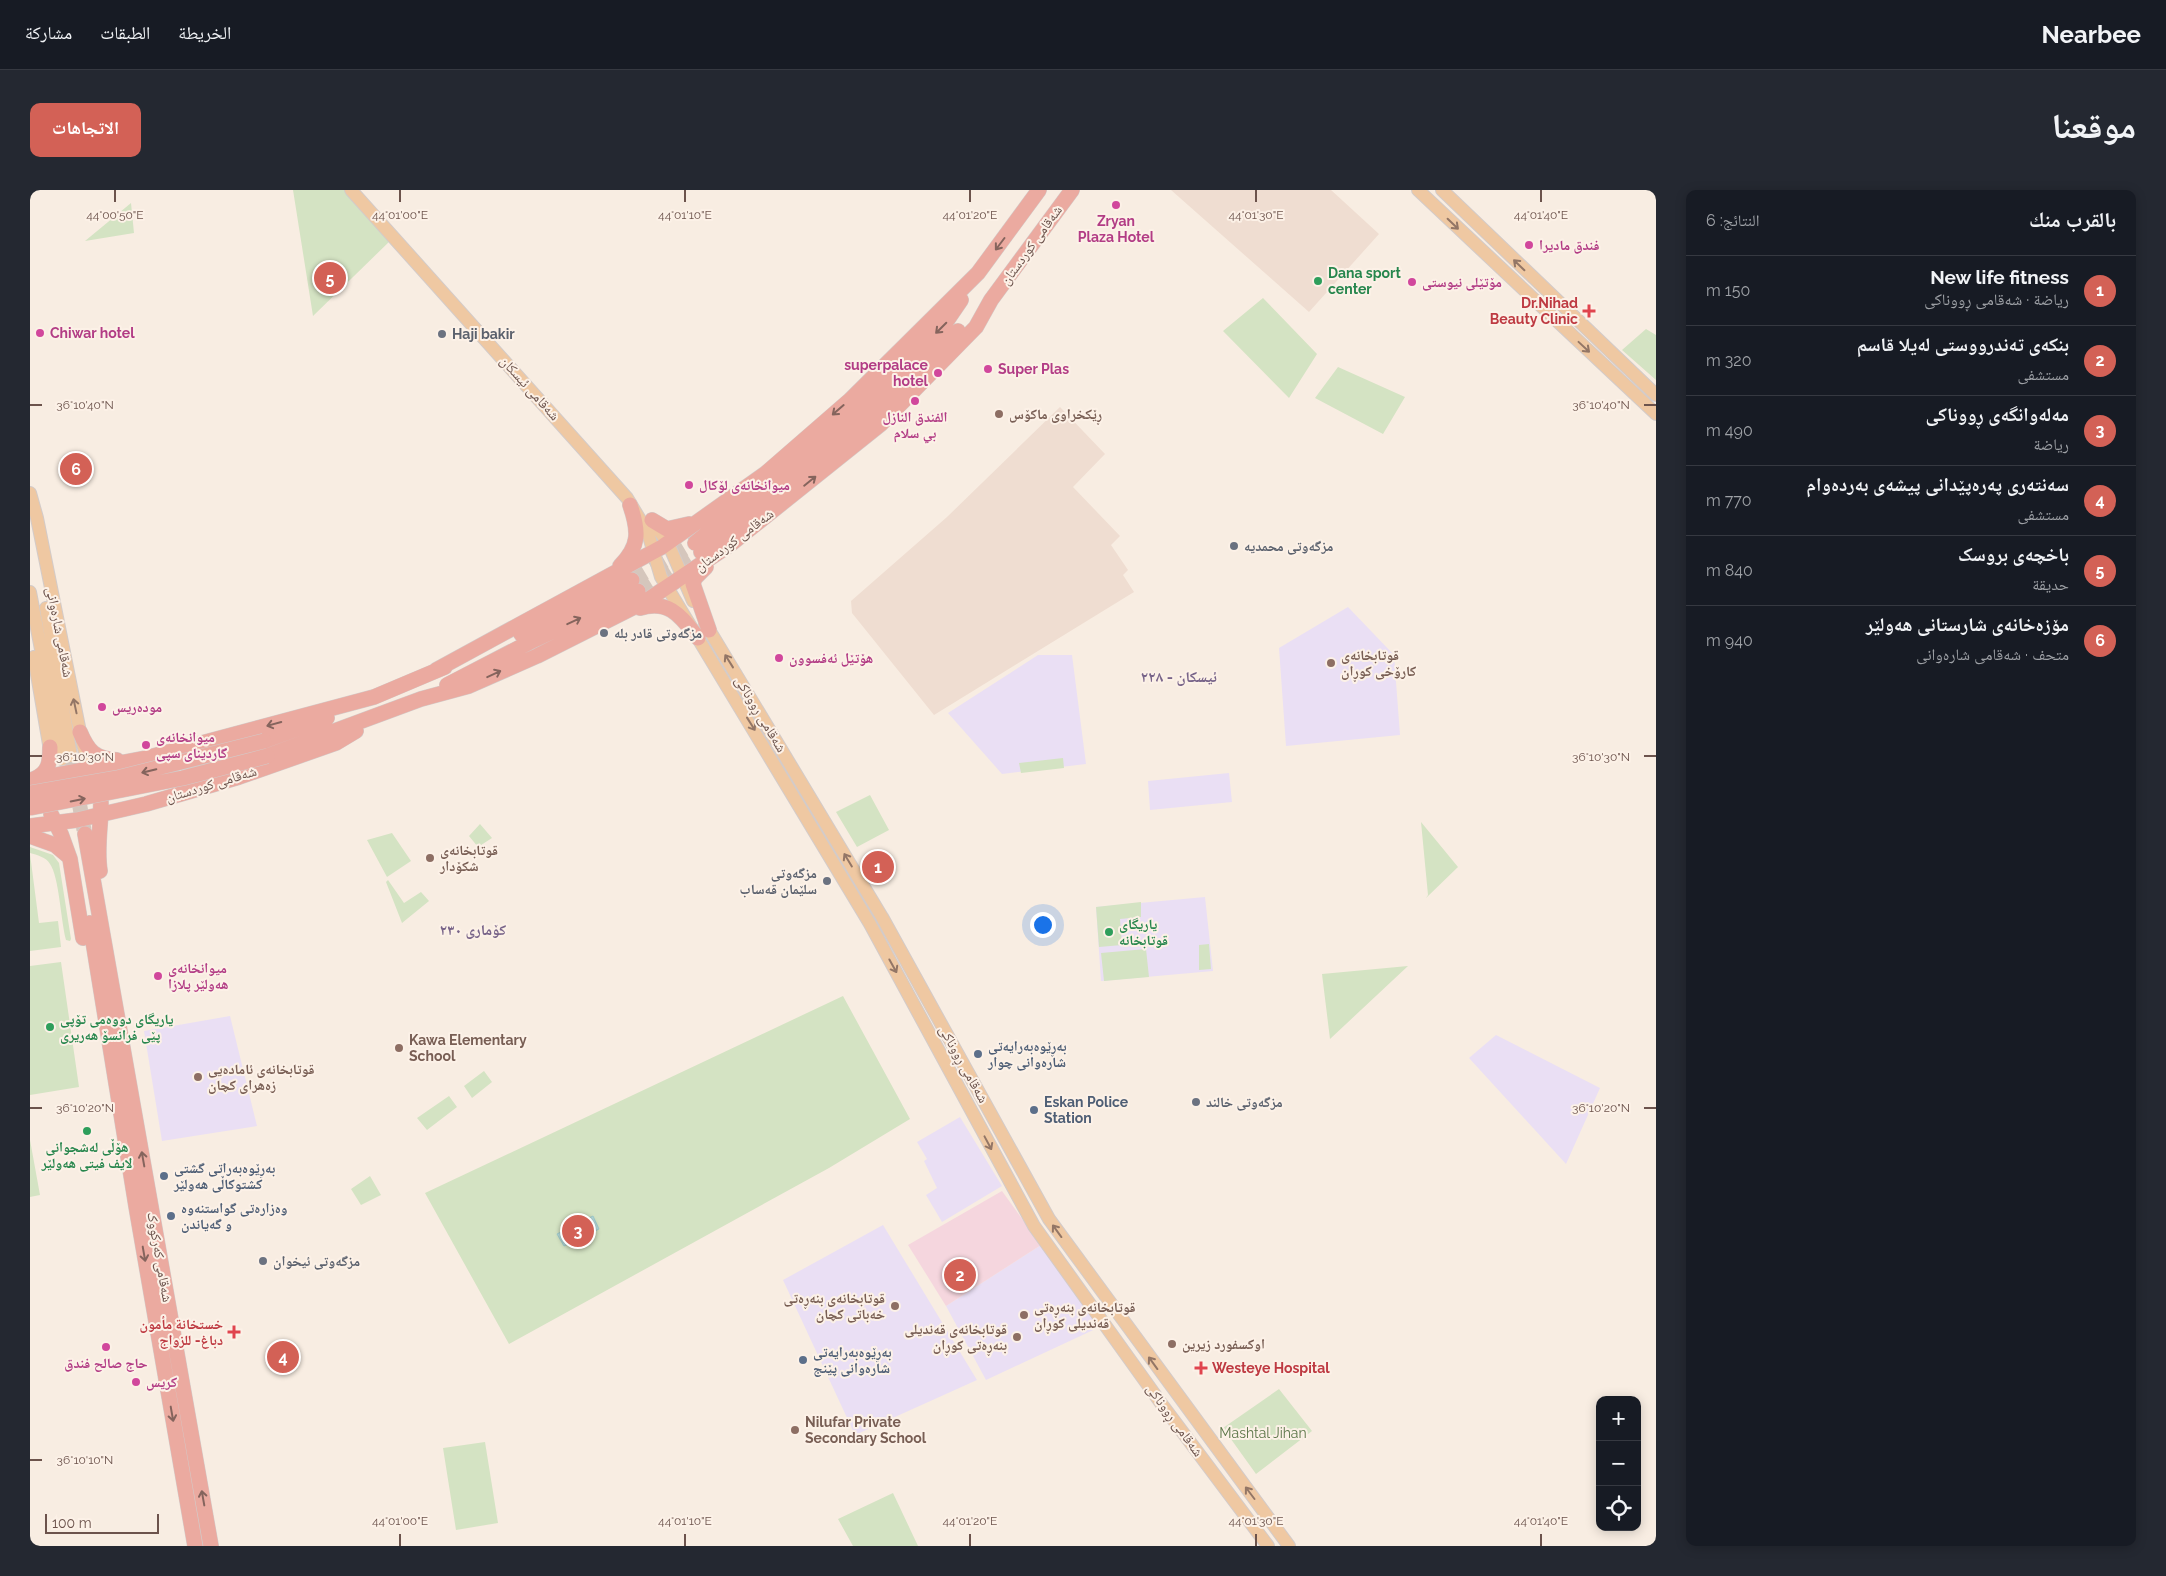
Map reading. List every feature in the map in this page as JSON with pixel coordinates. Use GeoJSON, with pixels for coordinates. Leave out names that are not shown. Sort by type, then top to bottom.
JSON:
{"type":"FeatureCollection","features":[{"type":"Feature","properties":{"kind":"highway","name":"شەقامی کوردستان"},"geometry":{"type":"LineString","coordinates":[[991,300],[871,414],[698,547],[862,407],[946,322],[978,273],[1039,190]]}},
{"type":"Feature","properties":{"kind":"highway","name":"شەقامی کوردستان"},"geometry":{"type":"LineString","coordinates":[[421,699],[469,686],[611,619],[682,578],[731,544],[881,424],[976,327],[991,300],[1072,190]]}},
{"type":"Feature","properties":{"kind":"highway","name":"شەقامی کوردستان"},"geometry":{"type":"LineString","coordinates":[[436,670],[668,543],[766,473],[850,400],[978,273]]}},
{"type":"Feature","properties":{"kind":"highway"},"geometry":{"type":"LineString","coordinates":[[610,575],[626,560],[635,546],[636,522],[628,501]]}},
{"type":"Feature","properties":{"kind":"highway"},"geometry":{"type":"LineString","coordinates":[[722,504],[686,535],[684,540],[696,558],[701,560],[731,544]]}},
{"type":"Feature","properties":{"kind":"highway"},"geometry":{"type":"LineString","coordinates":[[652,520],[662,527],[672,529],[702,518]]}},
{"type":"Feature","properties":{"kind":"highway"},"geometry":{"type":"LineString","coordinates":[[703,634],[694,581],[700,572],[731,544]]}},
{"type":"Feature","properties":{"kind":"highway"},"geometry":{"type":"LineString","coordinates":[[610,575],[626,569],[634,569],[645,584],[646,591],[642,599],[611,619]]}},
{"type":"Feature","properties":{"kind":"highway","name":"شەقامی کوردستان"},"geometry":{"type":"LineString","coordinates":[[30,808],[156,784],[267,756],[383,715],[421,699],[635,585],[323,720],[264,740],[126,776],[35,783]]}},
{"type":"Feature","properties":{"kind":"highway"},"geometry":{"type":"LineString","coordinates":[[611,619],[648,606],[662,606],[703,634]]}},
{"type":"Feature","properties":{"kind":"highway","name":"شەقامی کوردستان"},"geometry":{"type":"LineString","coordinates":[[35,783],[94,768],[146,758],[374,697]]}},
{"type":"Feature","properties":{"kind":"highway","name":"شەقامی کوردستان"},"geometry":{"type":"LineString","coordinates":[[30,826],[100,815],[146,804],[239,777],[336,743],[383,715]]}},
{"type":"Feature","properties":{"kind":"highway"},"geometry":{"type":"LineString","coordinates":[[80,732],[87,748],[99,758],[119,760],[146,758]]}},
{"type":"Feature","properties":{"kind":"highway"},"geometry":{"type":"LineString","coordinates":[[35,783],[48,767],[50,747]]}},
{"type":"Feature","properties":{"kind":"highway","name":"شەقامی کەرکووک"},"geometry":{"type":"LineString","coordinates":[[94,768],[100,788],[98,864],[130,1055],[128,1115],[211,1546]]}},
{"type":"Feature","properties":{"kind":"highway","name":"شەقامی کەرکووک"},"geometry":{"type":"LineString","coordinates":[[35,783],[45,787],[46,801],[70,859],[105,1063],[128,1115]]}},
{"type":"Feature","properties":{"kind":"highway"},"geometry":{"type":"LineString","coordinates":[[98,864],[101,837],[107,824],[122,814],[146,804]]}},
{"type":"Feature","properties":{"kind":"highway","name":"شەقامی کەرکووک"},"geometry":{"type":"LineString","coordinates":[[80,834],[128,1115],[195,1546]]}},
{"type":"Feature","properties":{"kind":"highway"},"geometry":{"type":"LineString","coordinates":[[30,836],[55,845],[70,859]]}},
{"type":"Feature","properties":{"kind":"main road","name":"شەقامی ئیسکان"},"geometry":{"type":"LineString","coordinates":[[351,190],[628,501],[648,533],[658,570]]}},
{"type":"Feature","properties":{"kind":"main road"},"geometry":{"type":"LineString","coordinates":[[1418,190],[1656,414]]}},
{"type":"Feature","properties":{"kind":"main road"},"geometry":{"type":"LineString","coordinates":[[1442,190],[1656,395]]}},
{"type":"Feature","properties":{"kind":"main road"},"geometry":{"type":"LineString","coordinates":[[1533,298],[1544,289]]}},
{"type":"Feature","properties":{"kind":"main road","name":"شەقامی شارەوانی"},"geometry":{"type":"LineString","coordinates":[[30,494],[37,518],[80,732],[86,756],[94,768]]}},
{"type":"Feature","properties":{"kind":"main road","name":"شەقامی ئیسکان"},"geometry":{"type":"LineString","coordinates":[[628,501],[652,520],[668,543],[676,560]]}},
{"type":"Feature","properties":{"kind":"main road","name":"شەقامی شارەوانی"},"geometry":{"type":"LineString","coordinates":[[30,515],[67,758],[30,592]]}},
{"type":"Feature","properties":{"kind":"main road","name":"شەقامی ڕووناکی"},"geometry":{"type":"LineString","coordinates":[[676,560],[703,634],[870,924],[1034,1226],[1163,1406],[1268,1546]]}},
{"type":"Feature","properties":{"kind":"main road","name":"شەقامی ڕووناکی"},"geometry":{"type":"LineString","coordinates":[[658,570],[667,587],[703,634],[882,917],[978,1087],[1049,1219],[1289,1546]]}},
{"type":"Feature","properties":{"kind":"main road"},"geometry":{"type":"LineString","coordinates":[[30,635],[50,747]]}},
{"type":"Feature","properties":{"kind":"main road"},"geometry":{"type":"LineString","coordinates":[[870,924],[882,917]]}},
{"type":"Feature","properties":{"kind":"main road"},"geometry":{"type":"LineString","coordinates":[[1011,1186],[1026,1178]]}},
{"type":"Feature","properties":{"kind":"shaded area"},"geometry":{"type":"Polygon","coordinates":[[[1171,190],[1331,190],[1379,234],[1309,312],[1171,190]]]}},
{"type":"Feature","properties":{"kind":"shaded area"},"geometry":{"type":"Polygon","coordinates":[[[1060,407],[1105,454],[1073,487],[1120,536],[1111,545],[1128,570],[1123,575],[1134,592],[934,715],[852,613],[851,601],[947,517],[1060,407]]]}},
{"type":"Feature","properties":{"kind":"shaded area"},"geometry":{"type":"Polygon","coordinates":[[[1348,607],[1394,655],[1400,735],[1286,746],[1279,648],[1348,607]]]}},
{"type":"Feature","properties":{"kind":"shaded area"},"geometry":{"type":"Polygon","coordinates":[[[1038,655],[1072,655],[1086,764],[1002,774],[948,713],[1038,655]]]}},
{"type":"Feature","properties":{"kind":"shaded area"},"geometry":{"type":"Polygon","coordinates":[[[1229,773],[1232,802],[1150,810],[1148,781],[1229,773]]]}},
{"type":"Feature","properties":{"kind":"shaded area"},"geometry":{"type":"Polygon","coordinates":[[[1205,897],[1213,971],[1101,981],[1096,907],[1205,897]]]}},
{"type":"Feature","properties":{"kind":"shaded area","name":"قوتابخانەی ئامادەیی زەهرای کچان"},"geometry":{"type":"Polygon","coordinates":[[[230,1016],[257,1126],[162,1141],[144,1031],[230,1016]]]}},
{"type":"Feature","properties":{"kind":"shaded area"},"geometry":{"type":"Polygon","coordinates":[[[1496,1035],[1600,1088],[1566,1164],[1469,1058],[1496,1035]]]}},
{"type":"Feature","properties":{"kind":"shaded area"},"geometry":{"type":"Polygon","coordinates":[[[960,1117],[1002,1186],[942,1222],[926,1195],[937,1188],[924,1161],[927,1159],[917,1142],[960,1117]]]}},
{"type":"Feature","properties":{"kind":"shaded area"},"geometry":{"type":"Polygon","coordinates":[[[1002,1191],[1041,1245],[946,1306],[908,1245],[1002,1191]]]}},
{"type":"Feature","properties":{"kind":"shaded area"},"geometry":{"type":"Polygon","coordinates":[[[883,1225],[977,1380],[855,1435],[783,1280],[883,1225]]]}},
{"type":"Feature","properties":{"kind":"shaded area","name":"قوتابخانەی بنەڕەتی قەندیلی کوڕان"},"geometry":{"type":"Polygon","coordinates":[[[1041,1245],[1104,1325],[986,1380],[946,1306],[1041,1245]]]}},
{"type":"Feature","properties":{"kind":"green space"},"geometry":{"type":"Polygon","coordinates":[[[293,190],[346,190],[392,239],[313,316],[293,190]]]}},
{"type":"Feature","properties":{"kind":"green space"},"geometry":{"type":"Polygon","coordinates":[[[131,203],[134,233],[85,241],[131,203]]]}},
{"type":"Feature","properties":{"kind":"green space"},"geometry":{"type":"Polygon","coordinates":[[[1263,298],[1317,354],[1289,398],[1223,331],[1263,298]]]}},
{"type":"Feature","properties":{"kind":"green space"},"geometry":{"type":"Polygon","coordinates":[[[1646,329],[1656,335],[1656,380],[1622,350],[1646,329]]]}},
{"type":"Feature","properties":{"kind":"green space"},"geometry":{"type":"Polygon","coordinates":[[[1338,367],[1405,397],[1383,434],[1315,398],[1338,367]]]}},
{"type":"Feature","properties":{"kind":"green space"},"geometry":{"type":"Polygon","coordinates":[[[1063,758],[1064,768],[1021,773],[1019,763],[1063,758]]]}},
{"type":"Feature","properties":{"kind":"green space"},"geometry":{"type":"Polygon","coordinates":[[[870,795],[889,830],[857,847],[836,812],[870,795]]]}},
{"type":"Feature","properties":{"kind":"green space"},"geometry":{"type":"Polygon","coordinates":[[[1421,822],[1458,867],[1426,898],[1428,895],[1421,822]]]}},
{"type":"Feature","properties":{"kind":"green space"},"geometry":{"type":"Polygon","coordinates":[[[480,824],[492,838],[478,847],[469,836],[480,824]]]}},
{"type":"Feature","properties":{"kind":"green space"},"geometry":{"type":"Polygon","coordinates":[[[392,833],[411,861],[387,877],[367,840],[392,833]]]}},
{"type":"Feature","properties":{"kind":"green space"},"geometry":{"type":"Polygon","coordinates":[[[30,847],[53,855],[59,863],[70,941],[66,940],[53,870],[46,860],[30,853],[30,847]]]}},
{"type":"Feature","properties":{"kind":"green space"},"geometry":{"type":"Polygon","coordinates":[[[30,854],[39,923],[58,921],[61,947],[30,951],[30,854]]]}},
{"type":"Feature","properties":{"kind":"green space"},"geometry":{"type":"Polygon","coordinates":[[[388,880],[404,903],[421,892],[429,901],[402,923],[386,882],[388,880]]]}},
{"type":"Feature","properties":{"kind":"green space","name":"یاریگای قوتابخانە"},"geometry":{"type":"Polygon","coordinates":[[[1141,902],[1141,917],[1120,919],[1122,945],[1099,947],[1096,907],[1141,902]]]}},
{"type":"Feature","properties":{"kind":"green space"},"geometry":{"type":"Polygon","coordinates":[[[1209,944],[1211,969],[1199,970],[1199,945],[1209,944]]]}},
{"type":"Feature","properties":{"kind":"green space"},"geometry":{"type":"Polygon","coordinates":[[[1146,949],[1149,977],[1104,981],[1101,953],[1146,949]]]}},
{"type":"Feature","properties":{"kind":"green space","name":"یاریگای دووەمی تۆپی پێی فرانسۆ هەریری"},"geometry":{"type":"Polygon","coordinates":[[[61,962],[79,1087],[30,1095],[30,966],[61,962]]]}},
{"type":"Feature","properties":{"kind":"green space"},"geometry":{"type":"Polygon","coordinates":[[[1408,966],[1330,1039],[1322,974],[1408,966]]]}},
{"type":"Feature","properties":{"kind":"green space"},"geometry":{"type":"Polygon","coordinates":[[[843,996],[910,1119],[829,1168],[509,1344],[425,1193],[843,996]]]}},
{"type":"Feature","properties":{"kind":"green space"},"geometry":{"type":"Polygon","coordinates":[[[484,1071],[492,1082],[472,1098],[464,1086],[484,1071]]]}},
{"type":"Feature","properties":{"kind":"green space"},"geometry":{"type":"Polygon","coordinates":[[[449,1096],[457,1107],[427,1130],[417,1118],[449,1096]]]}},
{"type":"Feature","properties":{"kind":"green space"},"geometry":{"type":"Polygon","coordinates":[[[30,1140],[40,1195],[30,1197],[30,1140]]]}},
{"type":"Feature","properties":{"kind":"green space"},"geometry":{"type":"Polygon","coordinates":[[[370,1176],[381,1195],[361,1205],[351,1189],[370,1176]]]}},
{"type":"Feature","properties":{"kind":"green space","name":"Mashtal Jihan"},"geometry":{"type":"Polygon","coordinates":[[[1279,1389],[1312,1431],[1256,1474],[1223,1428],[1279,1389]]]}},
{"type":"Feature","properties":{"kind":"green space"},"geometry":{"type":"Polygon","coordinates":[[[485,1442],[498,1523],[456,1530],[443,1448],[485,1442]]]}},
{"type":"Feature","properties":{"kind":"green space"},"geometry":{"type":"Polygon","coordinates":[[[893,1493],[918,1546],[853,1546],[838,1519],[893,1493]]]}},
{"type":"Feature","properties":{"kind":"water"},"geometry":{"type":"Polygon","coordinates":[[[593,1216],[599,1229],[564,1246],[557,1234],[593,1216]]]}},
{"type":"Feature","properties":{"kind":"tunnel"},"geometry":{"type":"LineString","coordinates":[[632,580],[695,543]]}},
{"type":"Feature","properties":{"kind":"tunnel"},"geometry":{"type":"LineString","coordinates":[[638,591],[701,552]]}},
{"type":"Feature","properties":{"kind":"tunnel"},"geometry":{"type":"LineString","coordinates":[[71,756],[84,830]]}},
{"type":"Feature","properties":{"kind":"place","name":"Zryan Plaza Hotel"},"geometry":{"type":"Point","coordinates":[1116,205]}},
{"type":"Feature","properties":{"kind":"place","name":"فندق ماديرا"},"geometry":{"type":"Point","coordinates":[1529,245]}},
{"type":"Feature","properties":{"kind":"place","name":"باخچەی بروسک"},"geometry":{"type":"Point","coordinates":[330,278]}},
{"type":"Feature","properties":{"kind":"place","name":"Dana sport center"},"geometry":{"type":"Point","coordinates":[1318,281]}},
{"type":"Feature","properties":{"kind":"place","name":"مۆتێلی نیوستی"},"geometry":{"type":"Point","coordinates":[1412,282]}},
{"type":"Feature","properties":{"kind":"place","name":"Dr.Nihad Beauty Clinic"},"geometry":{"type":"Point","coordinates":[1589,311]}},
{"type":"Feature","properties":{"kind":"place","name":"Chiwar hotel"},"geometry":{"type":"Point","coordinates":[40,333]}},
{"type":"Feature","properties":{"kind":"place","name":"Haji bakir"},"geometry":{"type":"Point","coordinates":[442,334]}},
{"type":"Feature","properties":{"kind":"place","name":"Super Plas"},"geometry":{"type":"Point","coordinates":[988,369]}},
{"type":"Feature","properties":{"kind":"place","name":"superpalace hotel"},"geometry":{"type":"Point","coordinates":[938,373]}},
{"type":"Feature","properties":{"kind":"place","name":"الفندق النازل بي سلام"},"geometry":{"type":"Point","coordinates":[915,401]}},
{"type":"Feature","properties":{"kind":"place","name":"ڕێکخراوی ماکۆس"},"geometry":{"type":"Point","coordinates":[999,414]}},
{"type":"Feature","properties":{"kind":"place","name":"مۆزەخانەی شارستانی هەولێر"},"geometry":{"type":"Point","coordinates":[76,469]}},
{"type":"Feature","properties":{"kind":"place","name":"میوانخانەی لۆکال"},"geometry":{"type":"Point","coordinates":[689,485]}},
{"type":"Feature","properties":{"kind":"place","name":"مزگەوتی محمدیە"},"geometry":{"type":"Point","coordinates":[1234,546]}},
{"type":"Feature","properties":{"kind":"place","name":"مزگەوتی قادر بلە"},"geometry":{"type":"Point","coordinates":[604,633]}},
{"type":"Feature","properties":{"kind":"place","name":"هۆتێل ئەفسوون"},"geometry":{"type":"Point","coordinates":[779,658]}},
{"type":"Feature","properties":{"kind":"place","name":"قوتابخانەی کارۆخی کوڕان"},"geometry":{"type":"Point","coordinates":[1331,663]}},
{"type":"Feature","properties":{"kind":"place","name":"مودەریس"},"geometry":{"type":"Point","coordinates":[102,707]}},
{"type":"Feature","properties":{"kind":"place","name":"میوانخانەی گاردینای سپی"},"geometry":{"type":"Point","coordinates":[146,745]}},
{"type":"Feature","properties":{"kind":"place","name":"قوتابخانەی شكۆدار"},"geometry":{"type":"Point","coordinates":[430,858]}},
{"type":"Feature","properties":{"kind":"place","name":"New life fitness"},"geometry":{"type":"Point","coordinates":[878,867]}},
{"type":"Feature","properties":{"kind":"place","name":"مزگەوتی سلێمان قەساب"},"geometry":{"type":"Point","coordinates":[827,881]}},
{"type":"Feature","properties":{"kind":"place","name":"یاریگای قوتابخانە"},"geometry":{"type":"Point","coordinates":[1109,932]}},
{"type":"Feature","properties":{"kind":"place","name":"میوانخانەی هەولێر پلازا"},"geometry":{"type":"Point","coordinates":[158,976]}},
{"type":"Feature","properties":{"kind":"place","name":"یاریگای دووەمی تۆپی پێی فرانسۆ هەریری"},"geometry":{"type":"Point","coordinates":[50,1027]}},
{"type":"Feature","properties":{"kind":"place","name":"Kawa Elementary School"},"geometry":{"type":"Point","coordinates":[399,1048]}},
{"type":"Feature","properties":{"kind":"place","name":"بەڕێوەبەرایەتی شارەوانی چوار"},"geometry":{"type":"Point","coordinates":[978,1054]}},
{"type":"Feature","properties":{"kind":"place","name":"قوتابخانەی ئامادەیی زەهرای کچان"},"geometry":{"type":"Point","coordinates":[198,1077]}},
{"type":"Feature","properties":{"kind":"place","name":"مزگەوتی خالند"},"geometry":{"type":"Point","coordinates":[1196,1102]}},
{"type":"Feature","properties":{"kind":"place","name":"Eskan Police Station"},"geometry":{"type":"Point","coordinates":[1034,1110]}},
{"type":"Feature","properties":{"kind":"place","name":"هۆڵی لەشجوانی لایف فیتی هەولێر"},"geometry":{"type":"Point","coordinates":[87,1131]}},
{"type":"Feature","properties":{"kind":"place","name":"بەڕێوەبەراتی گشتی کشتوکاڵی هەولێر"},"geometry":{"type":"Point","coordinates":[164,1176]}},
{"type":"Feature","properties":{"kind":"place","name":"وەزارەتی گواستنەوە و گەیاندن"},"geometry":{"type":"Point","coordinates":[171,1216]}},
{"type":"Feature","properties":{"kind":"place","name":"مەلەوانگەی ڕووناکی"},"geometry":{"type":"Point","coordinates":[578,1231]}},
{"type":"Feature","properties":{"kind":"place","name":"مزگەوتی ئیخوان"},"geometry":{"type":"Point","coordinates":[263,1261]}},
{"type":"Feature","properties":{"kind":"place","name":"بنکەی تەندرووستی لەیلا قاسم"},"geometry":{"type":"Point","coordinates":[960,1275]}},
{"type":"Feature","properties":{"kind":"place","name":"قوتابخانەی بنەڕەتی خەباتی کچان"},"geometry":{"type":"Point","coordinates":[895,1306]}},
{"type":"Feature","properties":{"kind":"place","name":"قوتابخانەی بنەڕەتی قەندیلی کوڕان"},"geometry":{"type":"Point","coordinates":[1024,1315]}},
{"type":"Feature","properties":{"kind":"place","name":"خستخانة مأمون دباغ- للزواج"},"geometry":{"type":"Point","coordinates":[234,1332]}},
{"type":"Feature","properties":{"kind":"place","name":"قوتابخانەی قەندیلی بنەڕەتی کوڕان"},"geometry":{"type":"Point","coordinates":[1017,1337]}},
{"type":"Feature","properties":{"kind":"place","name":"اوكسفورد زيرين"},"geometry":{"type":"Point","coordinates":[1172,1344]}},
{"type":"Feature","properties":{"kind":"place","name":"حاج صالح فندق"},"geometry":{"type":"Point","coordinates":[106,1347]}},
{"type":"Feature","properties":{"kind":"place","name":"سەنتەری پەرەپێدانی پیشەی بەردەوام"},"geometry":{"type":"Point","coordinates":[283,1357]}},
{"type":"Feature","properties":{"kind":"place","name":"بەڕێوەبەرایەتی شارەوانی پێنج"},"geometry":{"type":"Point","coordinates":[803,1360]}},
{"type":"Feature","properties":{"kind":"place","name":"Westeye Hospital"},"geometry":{"type":"Point","coordinates":[1201,1368]}},
{"type":"Feature","properties":{"kind":"place","name":"كريس"},"geometry":{"type":"Point","coordinates":[136,1382]}},
{"type":"Feature","properties":{"kind":"place","name":"Nilufar Private Secondary School"},"geometry":{"type":"Point","coordinates":[795,1430]}},
{"type":"Feature","properties":{"kind":"district","name":"ئیسکان - ٢٢٨"},"geometry":{"type":"Point","coordinates":[1179,677]}},
{"type":"Feature","properties":{"kind":"district","name":"کۆماری ٢٣٠"},"geometry":{"type":"Point","coordinates":[473,930]}}]}
